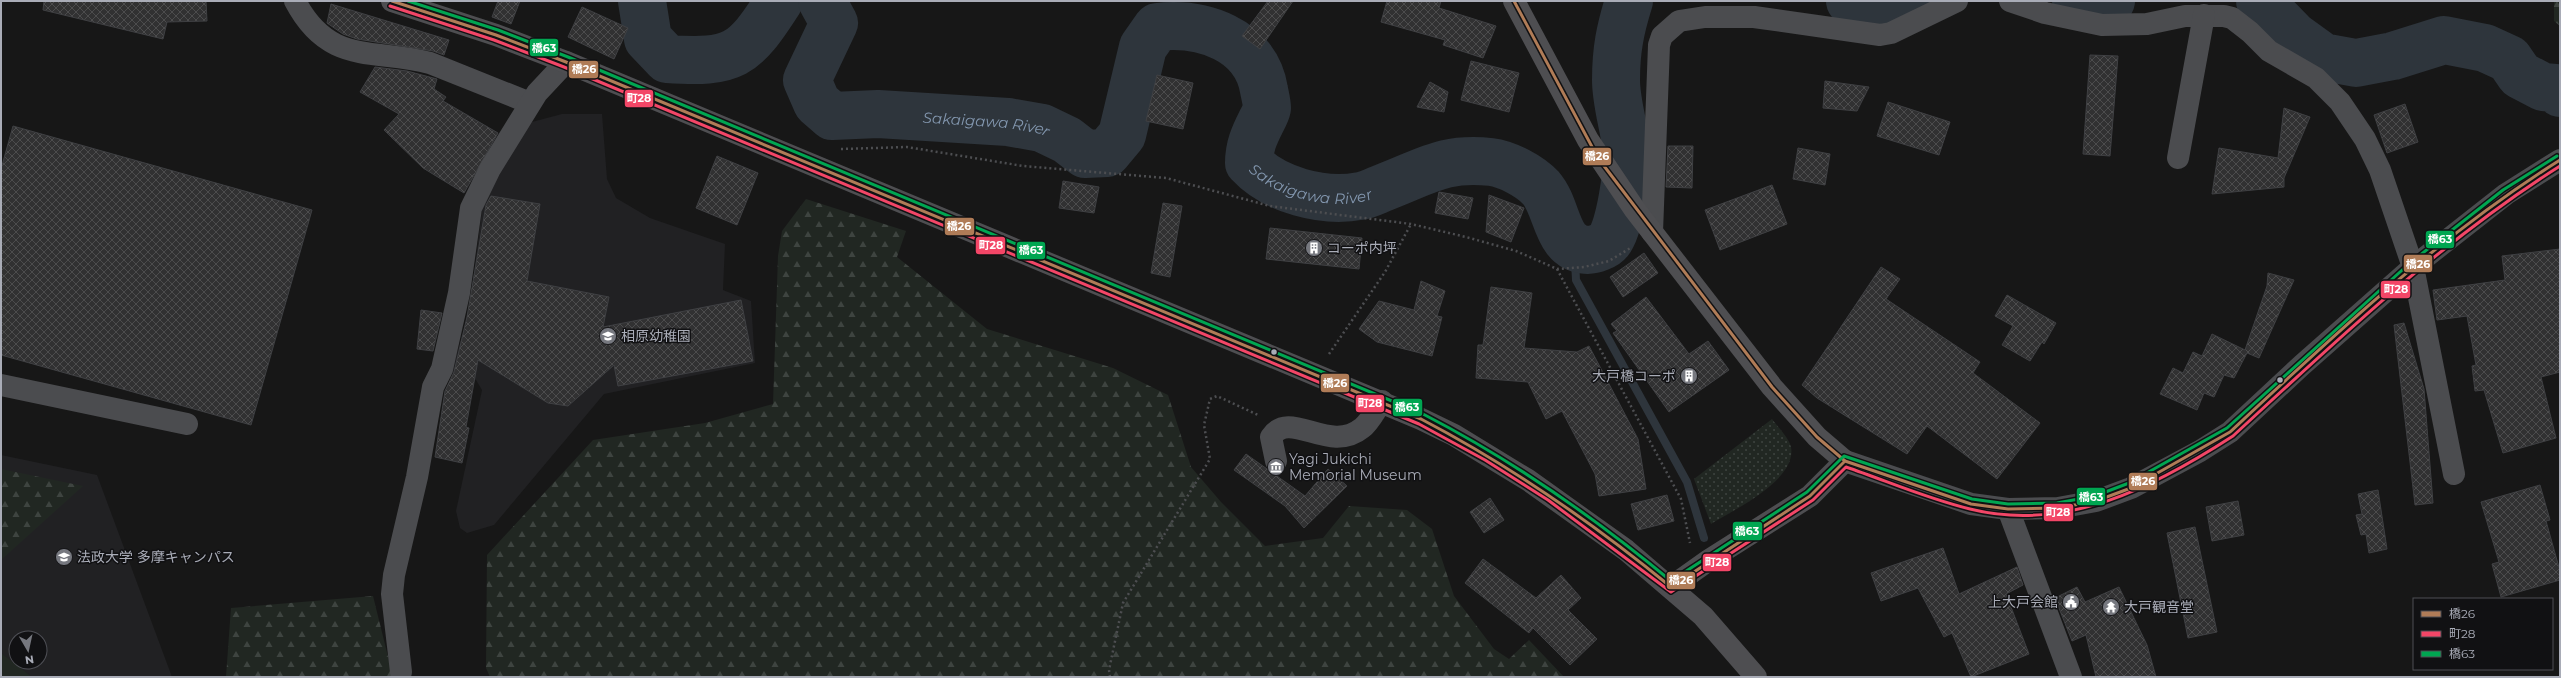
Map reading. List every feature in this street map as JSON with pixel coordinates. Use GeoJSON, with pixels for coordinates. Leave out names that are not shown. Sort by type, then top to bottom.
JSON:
{"type":"FeatureCollection","features":[{"type":"Feature","properties":{"kind":"main road"},"geometry":{"type":"LineString","coordinates":[[392,1],[496,35],[566,62],[1382,401],[1454,435],[1528,480],[1626,550],[1703,616],[1756,677]]}},
{"type":"Feature","properties":{"kind":"main road"},"geometry":{"type":"LineString","coordinates":[[1514,1],[1598,158],[1635,210],[1772,387],[1817,437],[1845,462],[1810,496],[1671,587]]}},
{"type":"Feature","properties":{"kind":"street"},"geometry":{"type":"LineString","coordinates":[[296,1],[304,15],[338,47],[373,56],[414,59],[430,63],[530,103]]}},
{"type":"Feature","properties":{"kind":"street"},"geometry":{"type":"LineString","coordinates":[[1652,232],[1659,45],[1662,36],[1679,21],[1705,17],[1740,16],[1822,25],[1880,34],[1900,30],[1958,1]]}},
{"type":"Feature","properties":{"kind":"street"},"geometry":{"type":"LineString","coordinates":[[2010,1],[2045,13],[2102,25],[2147,24],[2204,15],[2232,18],[2269,51],[2316,78],[2340,102],[2366,139],[2380,170],[2413,267],[2454,474]]}},
{"type":"Feature","properties":{"kind":"street"},"geometry":{"type":"LineString","coordinates":[[2178,158],[2204,15]]}},
{"type":"Feature","properties":{"kind":"street"},"geometry":{"type":"LineString","coordinates":[[401,672],[392,594],[394,575],[418,477],[433,387],[442,369],[459,293],[471,208],[490,169],[536,93],[566,62]]}},
{"type":"Feature","properties":{"kind":"street"},"geometry":{"type":"LineString","coordinates":[[1845,462],[1971,504],[2008,509],[2058,508],[2096,501],[2131,488],[2230,432],[2302,365],[2413,267],[2506,194],[2560,160]]}},
{"type":"Feature","properties":{"kind":"street"},"geometry":{"type":"LineString","coordinates":[[1,386],[187,424]]}},
{"type":"Feature","properties":{"kind":"street"},"geometry":{"type":"LineString","coordinates":[[1276,461],[1271,437],[1284,427],[1294,426],[1328,438],[1347,436],[1363,428],[1382,401]]}},
{"type":"Feature","properties":{"kind":"street"},"geometry":{"type":"LineString","coordinates":[[2008,509],[2071,677]]}},
{"type":"Feature","properties":{"kind":"path"},"geometry":{"type":"LineString","coordinates":[[834,150],[866,146],[907,147],[1023,166],[1166,178],[1270,206],[1411,224],[1516,250],[1557,269],[1584,267],[1609,261],[1652,232]]}},
{"type":"Feature","properties":{"kind":"path"},"geometry":{"type":"LineString","coordinates":[[1317,374],[1346,326],[1385,272],[1411,224]]}},
{"type":"Feature","properties":{"kind":"path"},"geometry":{"type":"LineString","coordinates":[[1557,269],[1681,499],[1698,568]]}},
{"type":"Feature","properties":{"kind":"path"},"geometry":{"type":"LineString","coordinates":[[1110,677],[1109,670],[1123,603],[1210,459],[1204,425],[1210,399],[1217,396],[1284,427]]}},
{"type":"Feature","properties":{"kind":"shaded area","name":"相原幼稚園"},"geometry":{"type":"Polygon","coordinates":[[[562,114],[602,114],[607,179],[616,198],[650,218],[725,244],[723,290],[751,301],[755,363],[604,394],[494,525],[467,533],[460,528],[456,511],[482,390],[476,380],[451,373],[469,311],[484,195],[517,139],[532,122],[562,114]]]}},
{"type":"Feature","properties":{"kind":"shaded area","name":"法政大学 多摩キャンパス"},"geometry":{"type":"Polygon","coordinates":[[[1,455],[97,475],[172,677],[1,677],[1,455]]]}},
{"type":"Feature","properties":{"kind":"green space"},"geometry":{"type":"Polygon","coordinates":[[[2554,1],[2560,1],[2560,26],[2554,21],[2554,1]]]}},
{"type":"Feature","properties":{"kind":"green space"},"geometry":{"type":"Polygon","coordinates":[[[806,199],[906,231],[897,257],[987,329],[1113,368],[1168,395],[1191,467],[1221,502],[1265,546],[1323,538],[1349,506],[1407,510],[1432,529],[1454,596],[1494,649],[1509,659],[1529,640],[1564,677],[490,677],[486,668],[487,555],[593,440],[705,423],[773,404],[778,256],[782,231],[806,199]]]}},
{"type":"Feature","properties":{"kind":"green space"},"geometry":{"type":"Polygon","coordinates":[[[1772,419],[1785,436],[1791,447],[1790,459],[1784,471],[1775,482],[1762,492],[1711,524],[1694,479],[1772,419]]]}},
{"type":"Feature","properties":{"kind":"green space"},"geometry":{"type":"Polygon","coordinates":[[[1,469],[83,486],[1,560],[1,469]]]}},
{"type":"Feature","properties":{"kind":"green space"},"geometry":{"type":"Polygon","coordinates":[[[373,596],[393,677],[226,677],[231,608],[373,596]]]}},
{"type":"Feature","properties":{"kind":"green space"},"geometry":{"type":"Polygon","coordinates":[[[1,653],[8,658],[8,670],[23,670],[32,677],[1,677],[1,653]]]}},
{"type":"Feature","properties":{"kind":"building"},"geometry":{"type":"Polygon","coordinates":[[[44,1],[206,1],[207,21],[167,22],[163,39],[43,10],[44,1]]]}},
{"type":"Feature","properties":{"kind":"building"},"geometry":{"type":"Polygon","coordinates":[[[498,1],[520,1],[511,24],[492,17],[498,1]]]}},
{"type":"Feature","properties":{"kind":"building"},"geometry":{"type":"Polygon","coordinates":[[[1268,1],[1293,1],[1260,49],[1242,36],[1268,1]]]}},
{"type":"Feature","properties":{"kind":"building"},"geometry":{"type":"Polygon","coordinates":[[[1387,1],[1441,1],[1439,8],[1496,26],[1483,58],[1443,45],[1445,40],[1381,22],[1387,1]]]}},
{"type":"Feature","properties":{"kind":"building"},"geometry":{"type":"Polygon","coordinates":[[[331,4],[449,40],[444,55],[433,51],[357,39],[343,34],[327,23],[331,4]]]}},
{"type":"Feature","properties":{"kind":"building"},"geometry":{"type":"Polygon","coordinates":[[[582,7],[628,28],[614,59],[568,37],[582,7]]]}},
{"type":"Feature","properties":{"kind":"building"},"geometry":{"type":"Polygon","coordinates":[[[2090,55],[2118,56],[2110,156],[2083,154],[2090,55]]]}},
{"type":"Feature","properties":{"kind":"building"},"geometry":{"type":"Polygon","coordinates":[[[1471,61],[1519,73],[1509,112],[1461,100],[1471,61]]]}},
{"type":"Feature","properties":{"kind":"building"},"geometry":{"type":"Polygon","coordinates":[[[375,67],[407,71],[437,79],[434,89],[446,97],[443,101],[498,133],[464,193],[423,168],[384,130],[399,114],[360,92],[375,67]]]}},
{"type":"Feature","properties":{"kind":"building"},"geometry":{"type":"Polygon","coordinates":[[[1157,75],[1193,83],[1183,129],[1146,121],[1157,75]]]}},
{"type":"Feature","properties":{"kind":"building"},"geometry":{"type":"Polygon","coordinates":[[[1825,81],[1869,87],[1857,111],[1823,108],[1825,81]]]}},
{"type":"Feature","properties":{"kind":"building"},"geometry":{"type":"Polygon","coordinates":[[[1430,82],[1448,92],[1444,112],[1417,107],[1430,82]]]}},
{"type":"Feature","properties":{"kind":"building"},"geometry":{"type":"Polygon","coordinates":[[[1888,102],[1950,122],[1939,155],[1877,136],[1888,102]]]}},
{"type":"Feature","properties":{"kind":"building"},"geometry":{"type":"Polygon","coordinates":[[[2405,104],[2418,142],[2387,153],[2374,115],[2405,104]]]}},
{"type":"Feature","properties":{"kind":"building"},"geometry":{"type":"Polygon","coordinates":[[[2284,108],[2310,117],[2284,178],[2284,187],[2212,194],[2219,148],[2278,158],[2284,108]]]}},
{"type":"Feature","properties":{"kind":"building"},"geometry":{"type":"Polygon","coordinates":[[[13,126],[312,210],[251,425],[1,355],[1,169],[13,126]]]}},
{"type":"Feature","properties":{"kind":"building"},"geometry":{"type":"Polygon","coordinates":[[[1668,146],[1693,146],[1692,188],[1666,187],[1668,146]]]}},
{"type":"Feature","properties":{"kind":"building"},"geometry":{"type":"Polygon","coordinates":[[[1798,148],[1830,154],[1825,185],[1793,179],[1798,148]]]}},
{"type":"Feature","properties":{"kind":"building"},"geometry":{"type":"Polygon","coordinates":[[[717,156],[758,173],[737,225],[696,208],[717,156]]]}},
{"type":"Feature","properties":{"kind":"building"},"geometry":{"type":"Polygon","coordinates":[[[1063,181],[1099,187],[1094,213],[1059,208],[1063,181]]]}},
{"type":"Feature","properties":{"kind":"building"},"geometry":{"type":"Polygon","coordinates":[[[1772,185],[1787,224],[1720,250],[1705,210],[1772,185]]]}},
{"type":"Feature","properties":{"kind":"building"},"geometry":{"type":"Polygon","coordinates":[[[1439,192],[1473,198],[1468,219],[1435,213],[1439,192]]]}},
{"type":"Feature","properties":{"kind":"building"},"geometry":{"type":"Polygon","coordinates":[[[1489,195],[1524,208],[1511,242],[1486,232],[1489,195]]]}},
{"type":"Feature","properties":{"kind":"building"},"geometry":{"type":"Polygon","coordinates":[[[491,196],[540,204],[527,281],[609,297],[603,327],[741,300],[753,361],[618,386],[614,365],[568,406],[548,403],[478,360],[466,427],[469,428],[462,463],[435,457],[445,391],[454,372],[467,317],[486,205],[491,196]]]}},
{"type":"Feature","properties":{"kind":"building"},"geometry":{"type":"Polygon","coordinates":[[[1163,203],[1182,206],[1170,277],[1151,273],[1163,203]]]}},
{"type":"Feature","properties":{"kind":"building","name":"コーポ内坪"},"geometry":{"type":"Polygon","coordinates":[[[1270,228],[1362,238],[1359,269],[1266,259],[1270,228]]]}},
{"type":"Feature","properties":{"kind":"building"},"geometry":{"type":"Polygon","coordinates":[[[2560,249],[2560,372],[2541,377],[2556,438],[2503,453],[2484,390],[2475,391],[2472,366],[2476,365],[2467,316],[2437,320],[2433,290],[2505,280],[2502,256],[2560,249]]]}},
{"type":"Feature","properties":{"kind":"building"},"geometry":{"type":"Polygon","coordinates":[[[1644,253],[1658,273],[1623,297],[1610,277],[1644,253]]]}},
{"type":"Feature","properties":{"kind":"building"},"geometry":{"type":"Polygon","coordinates":[[[1881,267],[1900,279],[1886,299],[1980,362],[1973,373],[2040,423],[1997,479],[1927,426],[1907,454],[1817,398],[1802,385],[1881,267]]]}},
{"type":"Feature","properties":{"kind":"building"},"geometry":{"type":"Polygon","coordinates":[[[2268,273],[2294,280],[2259,358],[2247,353],[2234,378],[2224,375],[2214,397],[2204,393],[2197,410],[2160,394],[2173,368],[2183,373],[2193,352],[2202,356],[2212,334],[2245,350],[2267,286],[2268,273]]]}},
{"type":"Feature","properties":{"kind":"building"},"geometry":{"type":"Polygon","coordinates":[[[1421,281],[1445,291],[1437,316],[1442,317],[1432,356],[1377,342],[1359,329],[1379,301],[1414,310],[1421,281]]]}},
{"type":"Feature","properties":{"kind":"building"},"geometry":{"type":"Polygon","coordinates":[[[1491,287],[1532,293],[1524,348],[1577,352],[1589,346],[1638,439],[1646,489],[1599,496],[1595,474],[1562,411],[1546,419],[1528,382],[1476,378],[1478,345],[1483,345],[1491,287]]]}},
{"type":"Feature","properties":{"kind":"building"},"geometry":{"type":"Polygon","coordinates":[[[2007,295],[2056,323],[2044,344],[2042,342],[2030,361],[2002,345],[2013,326],[1995,316],[2007,295]]]}},
{"type":"Feature","properties":{"kind":"building"},"geometry":{"type":"Polygon","coordinates":[[[1646,297],[1689,354],[1708,341],[1729,370],[1669,412],[1613,333],[1617,331],[1611,324],[1646,297]]]}},
{"type":"Feature","properties":{"kind":"building"},"geometry":{"type":"Polygon","coordinates":[[[421,310],[442,313],[433,351],[417,349],[421,310]]]}},
{"type":"Feature","properties":{"kind":"building"},"geometry":{"type":"Polygon","coordinates":[[[2404,323],[2424,389],[2433,503],[2415,505],[2394,325],[2404,323]]]}},
{"type":"Feature","properties":{"kind":"building"},"geometry":{"type":"Polygon","coordinates":[[[1246,454],[1305,496],[1328,469],[1347,486],[1304,528],[1285,506],[1234,470],[1246,454]]]}},
{"type":"Feature","properties":{"kind":"building"},"geometry":{"type":"Polygon","coordinates":[[[2540,485],[2550,520],[2546,521],[2560,571],[2560,580],[2501,597],[2492,564],[2499,562],[2481,502],[2540,485]]]}},
{"type":"Feature","properties":{"kind":"building"},"geometry":{"type":"Polygon","coordinates":[[[2378,490],[2387,549],[2369,553],[2366,534],[2361,535],[2356,515],[2362,514],[2358,494],[2378,490]]]}},
{"type":"Feature","properties":{"kind":"building"},"geometry":{"type":"Polygon","coordinates":[[[1667,495],[1674,521],[1638,530],[1631,504],[1667,495]]]}},
{"type":"Feature","properties":{"kind":"building"},"geometry":{"type":"Polygon","coordinates":[[[1490,498],[1504,520],[1484,533],[1470,512],[1490,498]]]}},
{"type":"Feature","properties":{"kind":"building"},"geometry":{"type":"Polygon","coordinates":[[[2238,501],[2244,535],[2212,541],[2206,507],[2238,501]]]}},
{"type":"Feature","properties":{"kind":"building"},"geometry":{"type":"Polygon","coordinates":[[[2195,527],[2217,632],[2188,638],[2167,533],[2195,527]]]}},
{"type":"Feature","properties":{"kind":"building"},"geometry":{"type":"Polygon","coordinates":[[[1943,548],[1959,594],[2017,567],[2023,585],[2006,594],[2029,654],[1971,677],[1952,633],[1944,637],[1918,588],[1881,601],[1871,573],[1943,548]]]}},
{"type":"Feature","properties":{"kind":"building"},"geometry":{"type":"Polygon","coordinates":[[[1483,559],[1536,598],[1561,575],[1581,598],[1568,610],[1597,639],[1570,665],[1533,628],[1529,633],[1465,583],[1483,559]]]}},
{"type":"Feature","properties":{"kind":"building"},"geometry":{"type":"Polygon","coordinates":[[[2077,587],[2085,602],[2119,587],[2147,645],[2156,677],[2096,677],[2086,635],[2072,641],[2055,598],[2077,587]]]}},
{"type":"Feature","properties":{"kind":"waterway","name":"Sakaigawa River"},"geometry":{"type":"LineString","coordinates":[[642,1],[648,39],[667,59],[690,60],[708,60],[735,52],[756,34],[779,1]]}},
{"type":"Feature","properties":{"kind":"waterway","name":"Sakaigawa River"},"geometry":{"type":"LineString","coordinates":[[822,1],[834,23],[807,80],[817,103],[832,116],[878,114],[1008,122],[1042,128],[1067,140],[1085,154],[1107,153],[1122,135],[1143,47],[1157,27],[1174,26],[1209,31],[1238,46],[1250,58],[1259,72],[1267,108],[1252,142],[1249,163],[1272,181],[1285,187],[1315,196],[1346,198],[1366,195],[1448,163],[1475,161],[1497,163],[1518,171],[1531,179],[1541,188],[1547,197],[1563,235],[1569,243],[1577,248],[1588,250],[1605,245],[1609,241],[1617,224],[1620,212],[1626,172],[1627,153],[1617,98],[1616,69],[1619,40],[1629,1]]}},
{"type":"Feature","properties":{"kind":"waterway","name":"Sakaigawa River"},"geometry":{"type":"LineString","coordinates":[[1850,1],[1894,13],[1917,1]]}},
{"type":"Feature","properties":{"kind":"waterway","name":"Sakaigawa River"},"geometry":{"type":"LineString","coordinates":[[2076,1],[2088,7],[2111,1]]}},
{"type":"Feature","properties":{"kind":"waterway","name":"Sakaigawa River"},"geometry":{"type":"LineString","coordinates":[[2260,1],[2294,36],[2323,57],[2356,63],[2393,56],[2444,40],[2485,48],[2509,59],[2520,75],[2543,87],[2555,88],[2560,93]]}},
{"type":"Feature","properties":{"kind":"waterway"},"geometry":{"type":"LineString","coordinates":[[1578,250],[1575,260],[1576,280],[1687,482],[1704,538]]}},
{"type":"Feature","properties":{"kind":"transit line","name":"橋26"},"geometry":{"type":"LineString","coordinates":[[392,1],[496,35],[566,62],[1421,419],[1519,476],[1612,540],[1671,587],[1810,496],[1845,461]]}},
{"type":"Feature","properties":{"kind":"transit line","name":"橋63"},"geometry":{"type":"LineString","coordinates":[[408,1],[498,30],[568,57],[1423,414],[1488,450],[1552,491],[1612,534],[1671,581],[1807,492],[1844,456],[1972,499],[2008,504],[2057,503],[2095,496],[2129,483],[2227,428],[2410,263],[2503,190],[2557,156]]}},
{"type":"Feature","properties":{"kind":"transit line","name":"橋26"},"geometry":{"type":"LineString","coordinates":[[1514,1],[1598,158],[1772,387],[1817,437],[1845,461],[1971,504],[2008,509],[2058,508],[2096,501],[2131,488],[2230,432],[2348,323],[2430,254],[2472,221],[2560,160]]}},
{"type":"Feature","properties":{"kind":"transit line","name":"町28"},"geometry":{"type":"LineString","coordinates":[[390,6],[494,40],[564,67],[1419,424],[1485,460],[1548,500],[1671,592],[1813,500],[1846,467],[1954,505],[2006,515],[2041,515],[2075,510],[2108,501],[2141,488],[2203,455],[2233,436],[2351,328],[2431,260],[2516,195],[2560,166]]}},
{"type":"Feature","properties":{"kind":"place","name":"コーポ内坪"},"geometry":{"type":"Point","coordinates":[1314,248]}},
{"type":"Feature","properties":{"kind":"place","name":"相原幼稚園"},"geometry":{"type":"Point","coordinates":[608,336]}},
{"type":"Feature","properties":{"kind":"place","name":"大戸橋コーポ"},"geometry":{"type":"Point","coordinates":[1689,376]}},
{"type":"Feature","properties":{"kind":"place","name":"Yagi Jukichi Memorial Museum"},"geometry":{"type":"Point","coordinates":[1276,467]}},
{"type":"Feature","properties":{"kind":"place","name":"法政大学 多摩キャンパス"},"geometry":{"type":"Point","coordinates":[64,557]}},
{"type":"Feature","properties":{"kind":"place","name":"上大戸会館"},"geometry":{"type":"Point","coordinates":[2071,602]}},
{"type":"Feature","properties":{"kind":"place","name":"大戸観音堂"},"geometry":{"type":"Point","coordinates":[2111,607]}}]}
